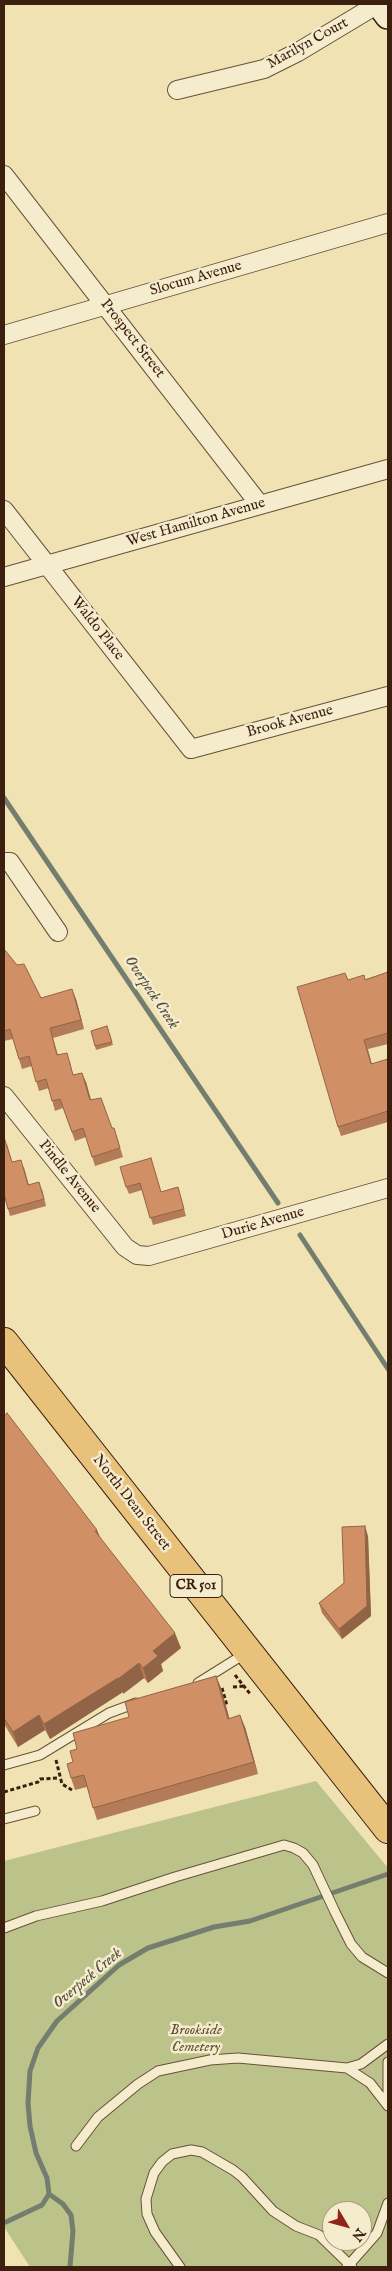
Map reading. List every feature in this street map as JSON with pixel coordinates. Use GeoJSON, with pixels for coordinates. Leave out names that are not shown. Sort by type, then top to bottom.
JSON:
{"type":"FeatureCollection","features":[{"type":"Feature","properties":{"kind":"main road","name":"North Dean Street"},"geometry":{"type":"LineString","coordinates":[[4,1342],[242,1663],[388,1829]]}},
{"type":"Feature","properties":{"kind":"street"},"geometry":{"type":"LineString","coordinates":[[378,4],[388,16]]}},
{"type":"Feature","properties":{"kind":"street","name":"Marilyn Court"},"geometry":{"type":"LineString","coordinates":[[177,90],[264,69],[298,52],[378,4]]}},
{"type":"Feature","properties":{"kind":"street","name":"Prospect Street"},"geometry":{"type":"LineString","coordinates":[[4,175],[260,505]]}},
{"type":"Feature","properties":{"kind":"street","name":"Slocum Avenue"},"geometry":{"type":"LineString","coordinates":[[4,335],[388,222]]}},
{"type":"Feature","properties":{"kind":"street","name":"West Hamilton Avenue"},"geometry":{"type":"LineString","coordinates":[[4,577],[388,469]]}},
{"type":"Feature","properties":{"kind":"street","name":"Waldo Place"},"geometry":{"type":"LineString","coordinates":[[4,510],[191,749]]}},
{"type":"Feature","properties":{"kind":"street","name":"Brook Avenue"},"geometry":{"type":"LineString","coordinates":[[191,749],[388,696]]}},
{"type":"Feature","properties":{"kind":"street"},"geometry":{"type":"LineString","coordinates":[[4,862],[10,862],[58,932]]}},
{"type":"Feature","properties":{"kind":"street","name":"Pindle Avenue"},"geometry":{"type":"LineString","coordinates":[[4,1096],[125,1247],[137,1255]]}},
{"type":"Feature","properties":{"kind":"street","name":"Durie Avenue"},"geometry":{"type":"LineString","coordinates":[[137,1255],[149,1256],[388,1188]]}},
{"type":"Feature","properties":{"kind":"lane"},"geometry":{"type":"LineString","coordinates":[[185,1688],[242,1663]]}},
{"type":"Feature","properties":{"kind":"lane"},"geometry":{"type":"LineString","coordinates":[[4,1765],[40,1755],[109,1713],[142,1702]]}},
{"type":"Feature","properties":{"kind":"lane"},"geometry":{"type":"LineString","coordinates":[[4,1819],[35,1811]]}},
{"type":"Feature","properties":{"kind":"lane"},"geometry":{"type":"LineString","coordinates":[[4,1928],[36,1916],[102,1901],[284,1845],[303,1853],[313,1865],[334,1912],[352,1944],[362,1957],[372,1965],[388,1973]]}},
{"type":"Feature","properties":{"kind":"lane"},"geometry":{"type":"LineString","coordinates":[[76,2146],[98,2118],[138,2084],[158,2070],[210,2060],[238,2058],[346,2068],[361,2064],[388,2044]]}},
{"type":"Feature","properties":{"kind":"lane"},"geometry":{"type":"LineString","coordinates":[[388,2062],[388,2101]]}},
{"type":"Feature","properties":{"kind":"lane"},"geometry":{"type":"LineString","coordinates":[[346,2068],[370,2084],[388,2106]]}},
{"type":"Feature","properties":{"kind":"lane"},"geometry":{"type":"LineString","coordinates":[[180,2267],[155,2232],[148,2214],[146,2199],[154,2173],[162,2162],[172,2154],[191,2150],[202,2152],[233,2170],[246,2180],[273,2211],[296,2226],[319,2236],[349,2266],[377,2233],[388,2203]]}},
{"type":"Feature","properties":{"kind":"path"},"geometry":{"type":"LineString","coordinates":[[242,1663],[244,1686],[251,1695]]}},
{"type":"Feature","properties":{"kind":"path"},"geometry":{"type":"LineString","coordinates":[[233,1687],[244,1686]]}},
{"type":"Feature","properties":{"kind":"path"},"geometry":{"type":"LineString","coordinates":[[222,1688],[227,1706]]}},
{"type":"Feature","properties":{"kind":"path"},"geometry":{"type":"LineString","coordinates":[[60,1755],[55,1761],[59,1778],[64,1787],[72,1790]]}},
{"type":"Feature","properties":{"kind":"path"},"geometry":{"type":"LineString","coordinates":[[4,1792],[38,1782],[40,1778],[59,1778]]}},
{"type":"Feature","properties":{"kind":"green space","name":"Brookside Cemetery"},"geometry":{"type":"Polygon","coordinates":[[[316,1781],[388,1868],[388,2267],[30,2267],[4,2227],[4,1861],[316,1781]]]}},
{"type":"Feature","properties":{"kind":"building"},"geometry":{"type":"Polygon","coordinates":[[[4,949],[17,965],[24,964],[41,998],[72,989],[81,1020],[50,1028],[57,1055],[67,1053],[73,1075],[82,1073],[90,1100],[101,1098],[120,1148],[92,1157],[83,1128],[72,1132],[60,1099],[52,1101],[46,1079],[36,1082],[29,1056],[19,1059],[10,1029],[4,1031],[4,949]]]}},
{"type":"Feature","properties":{"kind":"building"},"geometry":{"type":"Polygon","coordinates":[[[388,972],[388,1033],[364,1040],[371,1064],[388,1059],[388,1111],[338,1127],[297,987],[345,973],[348,980],[364,975],[365,980],[388,972]]]}},
{"type":"Feature","properties":{"kind":"building"},"geometry":{"type":"Polygon","coordinates":[[[107,1026],[112,1042],[95,1046],[91,1031],[107,1026]]]}},
{"type":"Feature","properties":{"kind":"building"},"geometry":{"type":"Polygon","coordinates":[[[4,1137],[12,1162],[21,1160],[28,1185],[39,1182],[44,1199],[8,1209],[4,1194],[4,1137]]]}},
{"type":"Feature","properties":{"kind":"building"},"geometry":{"type":"Polygon","coordinates":[[[151,1158],[161,1192],[178,1187],[184,1209],[150,1218],[140,1183],[126,1187],[120,1167],[151,1158]]]}},
{"type":"Feature","properties":{"kind":"building"},"geometry":{"type":"Polygon","coordinates":[[[7,1413],[97,1530],[95,1531],[175,1633],[153,1651],[158,1656],[143,1668],[139,1663],[118,1679],[44,1724],[39,1715],[13,1732],[4,1718],[4,1416],[7,1413]]]}},
{"type":"Feature","properties":{"kind":"building"},"geometry":{"type":"Polygon","coordinates":[[[365,1526],[367,1606],[339,1629],[319,1603],[344,1583],[342,1527],[365,1526]]]}},
{"type":"Feature","properties":{"kind":"building"},"geometry":{"type":"Polygon","coordinates":[[[216,1676],[228,1719],[240,1715],[254,1762],[93,1808],[84,1775],[71,1778],[67,1764],[73,1762],[70,1751],[77,1749],[73,1733],[129,1717],[125,1702],[216,1676]]]}},
{"type":"Feature","properties":{"kind":"waterway","name":"Overpeck Creek"},"geometry":{"type":"LineString","coordinates":[[4,798],[278,1203]]}},
{"type":"Feature","properties":{"kind":"waterway","name":"Overpeck Creek"},"geometry":{"type":"LineString","coordinates":[[300,1235],[388,1369]]}},
{"type":"Feature","properties":{"kind":"waterway","name":"Overpeck Creek"},"geometry":{"type":"LineString","coordinates":[[70,2267],[73,2231],[71,2215],[63,2204],[49,2194],[47,2178],[36,2153],[30,2126],[28,2103],[30,2071],[38,2048],[57,2021],[119,1965],[148,1948],[214,1927],[250,1921],[388,1874]]}},
{"type":"Feature","properties":{"kind":"waterway"},"geometry":{"type":"LineString","coordinates":[[6,2222],[42,2205],[49,2194]]}}]}
